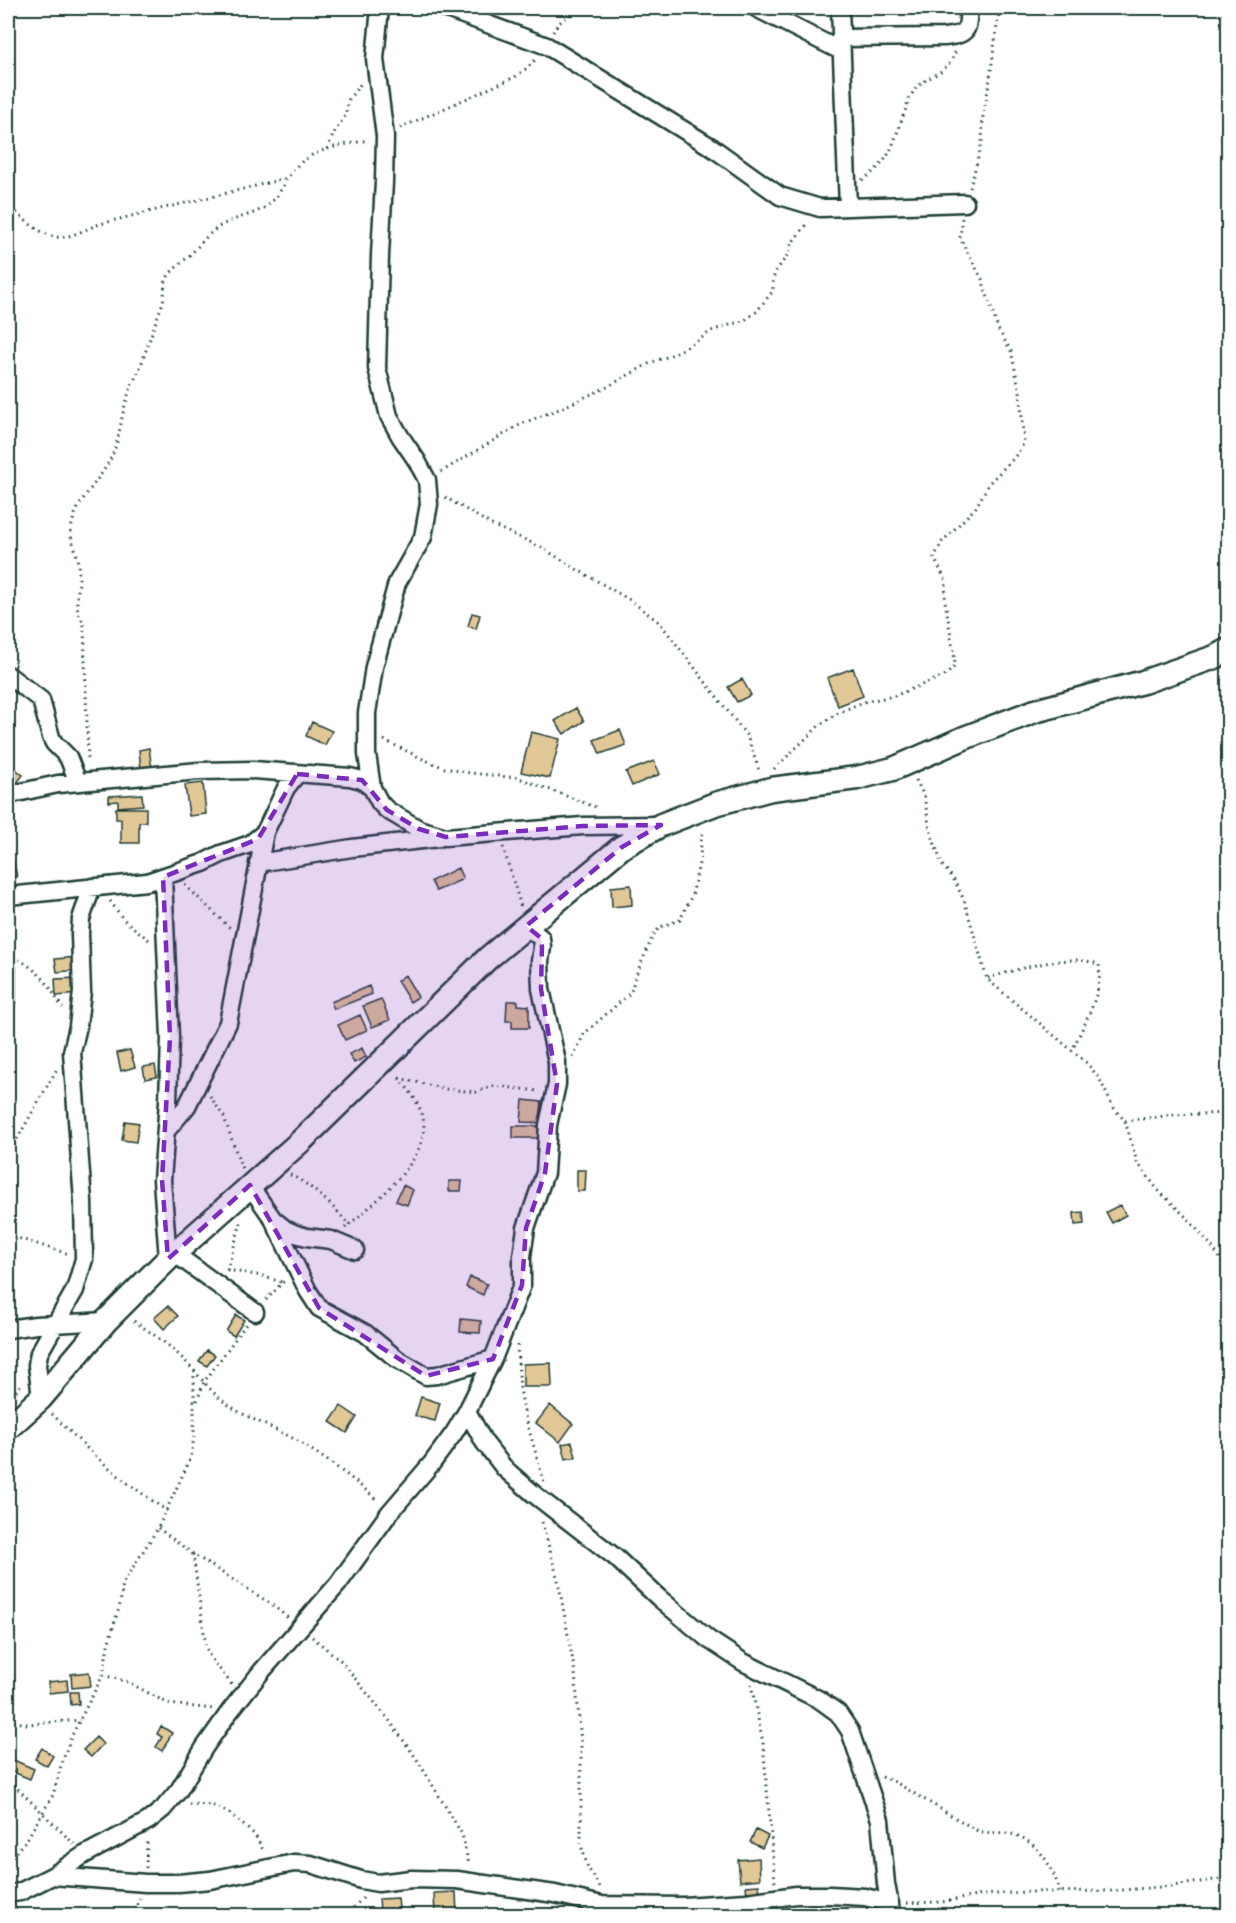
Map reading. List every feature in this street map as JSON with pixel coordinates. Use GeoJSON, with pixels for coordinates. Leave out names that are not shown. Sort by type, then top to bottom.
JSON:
{"type":"FeatureCollection","features":[{"type":"Feature","properties":{"kind":"street"},"geometry":{"type":"LineString","coordinates":[[380,8],[376,64],[385,136],[377,368],[390,416],[428,483],[427,521],[423,537],[397,583],[372,678],[367,713],[367,754],[372,788],[387,810],[419,829],[446,837]]}},
{"type":"Feature","properties":{"kind":"street"},"geometry":{"type":"LineString","coordinates":[[444,8],[547,46],[713,148],[780,196],[820,208],[848,200],[965,203]]}},
{"type":"Feature","properties":{"kind":"street"},"geometry":{"type":"LineString","coordinates":[[756,8],[841,45],[961,35],[966,30],[969,8]]}},
{"type":"Feature","properties":{"kind":"street"},"geometry":{"type":"LineString","coordinates":[[840,8],[848,200]]}},
{"type":"Feature","properties":{"kind":"street"},"geometry":{"type":"LineString","coordinates":[[8,1428],[39,1399],[111,1315],[171,1256],[301,1141],[488,958],[622,847],[661,825],[764,786],[856,777],[893,769],[964,738],[1035,711],[1143,682],[1215,657],[1228,650]]}},
{"type":"Feature","properties":{"kind":"street"},"geometry":{"type":"LineString","coordinates":[[8,675],[41,700],[54,743],[68,757],[83,782]]}},
{"type":"Feature","properties":{"kind":"street"},"geometry":{"type":"LineString","coordinates":[[8,795],[58,784],[199,771],[253,770],[357,778],[372,788]]}},
{"type":"Feature","properties":{"kind":"street"},"geometry":{"type":"LineString","coordinates":[[166,1131],[187,1106],[228,1023],[265,832],[286,788],[297,774]]}},
{"type":"Feature","properties":{"kind":"street"},"geometry":{"type":"LineString","coordinates":[[258,863],[352,848],[446,837],[583,825],[661,825]]}},
{"type":"Feature","properties":{"kind":"street"},"geometry":{"type":"LineString","coordinates":[[8,896],[147,882],[250,844],[265,832]]}},
{"type":"Feature","properties":{"kind":"street"},"geometry":{"type":"LineString","coordinates":[[167,875],[170,1037],[162,1180],[171,1256]]}},
{"type":"Feature","properties":{"kind":"street"},"geometry":{"type":"LineString","coordinates":[[39,1399],[37,1365],[39,1353],[75,1290],[84,1259],[83,1201],[72,1052],[82,992],[81,919],[96,887]]}},
{"type":"Feature","properties":{"kind":"street"},"geometry":{"type":"LineString","coordinates":[[8,1894],[20,1892],[52,1876],[84,1855],[148,1821],[163,1809],[179,1790],[204,1748],[234,1706],[338,1584],[390,1512],[432,1463],[454,1433],[466,1411],[493,1359],[522,1285],[522,1256],[526,1228],[545,1173],[548,1125],[556,1092],[557,1062],[541,989],[541,938],[526,926]]}},
{"type":"Feature","properties":{"kind":"street"},"geometry":{"type":"LineString","coordinates":[[245,1190],[285,1229],[307,1237],[331,1240],[355,1250]]}},
{"type":"Feature","properties":{"kind":"street"},"geometry":{"type":"LineString","coordinates":[[273,1219],[319,1308],[365,1333],[414,1371],[426,1376],[437,1375],[493,1359]]}},
{"type":"Feature","properties":{"kind":"street"},"geometry":{"type":"LineString","coordinates":[[171,1256],[198,1270],[255,1312]]}},
{"type":"Feature","properties":{"kind":"street"},"geometry":{"type":"LineString","coordinates":[[8,1329],[111,1315]]}},
{"type":"Feature","properties":{"kind":"street"},"geometry":{"type":"LineString","coordinates":[[466,1411],[484,1442],[505,1469],[615,1557],[708,1639],[743,1662],[820,1700],[838,1713],[850,1731],[880,1820],[886,1884],[891,1909]]}},
{"type":"Feature","properties":{"kind":"street"},"geometry":{"type":"LineString","coordinates":[[52,1876],[178,1883],[210,1880],[294,1863],[311,1864],[361,1880],[378,1882],[411,1879],[457,1880],[555,1894],[602,1905],[683,1906],[830,1895],[865,1897],[891,1909]]}},
{"type":"Feature","properties":{"kind":"path"},"geometry":{"type":"LineString","coordinates":[[83,782],[85,636],[82,616],[78,610],[79,578],[76,552],[70,532],[74,514],[84,496],[110,461],[115,449],[126,400],[163,302],[164,287],[168,277],[202,240],[217,228],[265,208],[288,178],[313,153],[385,136],[409,123],[515,77],[527,68],[547,46],[558,24],[587,8]]}},
{"type":"Feature","properties":{"kind":"path"},"geometry":{"type":"LineString","coordinates":[[764,786],[783,759],[836,714],[863,702],[894,696],[946,675],[954,667],[955,660],[945,601],[946,581],[934,558],[942,542],[976,507],[990,482],[1014,458],[1024,443],[1020,392],[1011,351],[998,329],[982,279],[960,238],[960,225],[965,203],[979,159],[985,101],[1001,8]]}},
{"type":"Feature","properties":{"kind":"path"},"geometry":{"type":"LineString","coordinates":[[848,200],[861,181],[883,164],[891,150],[910,96],[918,86],[949,66],[961,35]]}},
{"type":"Feature","properties":{"kind":"path"},"geometry":{"type":"LineString","coordinates":[[327,149],[345,116],[351,95],[376,64]]}},
{"type":"Feature","properties":{"kind":"path"},"geometry":{"type":"LineString","coordinates":[[8,204],[35,228],[57,237],[113,220],[288,178]]}},
{"type":"Feature","properties":{"kind":"path"},"geometry":{"type":"LineString","coordinates":[[764,786],[747,736],[660,623],[630,600],[541,547],[492,525],[428,483],[521,424],[559,410],[607,387],[650,363],[696,342],[711,331],[746,320],[756,312],[773,291],[776,271],[789,253],[792,243],[812,215],[820,208]]}},
{"type":"Feature","properties":{"kind":"path"},"geometry":{"type":"LineString","coordinates":[[367,731],[445,768],[519,778],[603,810]]}},
{"type":"Feature","properties":{"kind":"path"},"geometry":{"type":"LineString","coordinates":[[893,769],[912,776],[919,783],[924,796],[930,830],[942,865],[953,878],[964,900],[987,979],[1088,1064],[1100,1080],[1113,1107],[1125,1121],[1137,1162],[1157,1189],[1186,1217],[1228,1269]]}},
{"type":"Feature","properties":{"kind":"path"},"geometry":{"type":"LineString","coordinates":[[572,1058],[584,1034],[631,992],[635,976],[653,936],[660,927],[680,920],[692,895],[700,859],[704,808]]}},
{"type":"Feature","properties":{"kind":"path"},"geometry":{"type":"LineString","coordinates":[[499,834],[526,926]]}},
{"type":"Feature","properties":{"kind":"path"},"geometry":{"type":"LineString","coordinates":[[167,875],[244,943]]}},
{"type":"Feature","properties":{"kind":"path"},"geometry":{"type":"LineString","coordinates":[[96,887],[124,920],[167,955]]}},
{"type":"Feature","properties":{"kind":"path"},"geometry":{"type":"LineString","coordinates":[[8,954],[24,961],[31,968],[52,990],[56,999],[78,1026]]}},
{"type":"Feature","properties":{"kind":"path"},"geometry":{"type":"LineString","coordinates":[[987,979],[1034,965],[1070,960],[1092,961],[1099,965],[1097,992],[1072,1051]]}},
{"type":"Feature","properties":{"kind":"path"},"geometry":{"type":"LineString","coordinates":[[8,1155],[51,1078],[72,1052]]}},
{"type":"Feature","properties":{"kind":"path"},"geometry":{"type":"LineString","coordinates":[[371,1072],[446,1089],[476,1092],[494,1086],[556,1092]]}},
{"type":"Feature","properties":{"kind":"path"},"geometry":{"type":"LineString","coordinates":[[331,1240],[385,1194],[414,1159],[423,1134],[423,1119],[416,1099],[399,1078]]}},
{"type":"Feature","properties":{"kind":"path"},"geometry":{"type":"LineString","coordinates":[[199,1081],[224,1117],[235,1145],[245,1190],[243,1216],[227,1270]]}},
{"type":"Feature","properties":{"kind":"path"},"geometry":{"type":"LineString","coordinates":[[1125,1121],[1173,1115],[1228,1113]]}},
{"type":"Feature","properties":{"kind":"path"},"geometry":{"type":"LineString","coordinates":[[271,1167],[296,1177],[341,1215],[349,1225]]}},
{"type":"Feature","properties":{"kind":"path"},"geometry":{"type":"LineString","coordinates":[[8,1235],[84,1259]]}},
{"type":"Feature","properties":{"kind":"path"},"geometry":{"type":"LineString","coordinates":[[198,1270],[227,1270],[263,1276],[282,1283]]}},
{"type":"Feature","properties":{"kind":"path"},"geometry":{"type":"LineString","coordinates":[[111,1315],[162,1341],[225,1402],[329,1462],[363,1487],[390,1512]]}},
{"type":"Feature","properties":{"kind":"path"},"geometry":{"type":"LineString","coordinates":[[517,1338],[520,1389],[525,1416],[552,1507]]}},
{"type":"Feature","properties":{"kind":"path"},"geometry":{"type":"LineString","coordinates":[[8,1861],[27,1839],[53,1795],[62,1762],[103,1675],[123,1583],[158,1528],[191,1457],[194,1448],[196,1404],[194,1373]]}},
{"type":"Feature","properties":{"kind":"path"},"geometry":{"type":"LineString","coordinates":[[39,1399],[93,1454],[126,1482],[167,1511]]}},
{"type":"Feature","properties":{"kind":"path"},"geometry":{"type":"LineString","coordinates":[[535,1495],[558,1581],[575,1673],[581,1743],[581,1845],[588,1868],[601,1889],[617,1906]]}},
{"type":"Feature","properties":{"kind":"path"},"geometry":{"type":"LineString","coordinates":[[158,1528],[193,1554],[271,1604],[340,1660],[389,1720],[418,1761],[462,1834],[473,1882]]}},
{"type":"Feature","properties":{"kind":"path"},"geometry":{"type":"LineString","coordinates":[[103,1675],[128,1682],[169,1704],[234,1706],[230,1681],[210,1657],[206,1647],[193,1554]]}},
{"type":"Feature","properties":{"kind":"path"},"geometry":{"type":"LineString","coordinates":[[743,1662],[754,1694],[763,1743],[776,1898]]}},
{"type":"Feature","properties":{"kind":"path"},"geometry":{"type":"LineString","coordinates":[[8,1721],[28,1724],[80,1720]]}},
{"type":"Feature","properties":{"kind":"path"},"geometry":{"type":"LineString","coordinates":[[864,1770],[895,1782],[976,1830],[986,1834],[1004,1833],[1022,1836],[1051,1866],[1060,1892]]}},
{"type":"Feature","properties":{"kind":"path"},"geometry":{"type":"LineString","coordinates":[[8,1782],[15,1786],[84,1855]]}},
{"type":"Feature","properties":{"kind":"path"},"geometry":{"type":"LineString","coordinates":[[163,1809],[196,1803],[212,1805],[229,1813],[255,1835],[272,1867]]}},
{"type":"Feature","properties":{"kind":"path"},"geometry":{"type":"LineString","coordinates":[[891,1909],[983,1895],[1111,1891],[1228,1878]]}},
{"type":"Feature","properties":{"kind":"path"},"geometry":{"type":"LineString","coordinates":[[345,1916],[378,1882]]}},
{"type":"Feature","properties":{"kind":"highlighted area"},"geometry":{"type":"Polygon","coordinates":[[[297,774],[362,780],[387,810],[419,829],[446,837],[583,826],[661,825],[622,847],[526,926],[541,938],[541,989],[557,1084],[545,1173],[526,1228],[522,1285],[493,1359],[426,1376],[319,1308],[250,1185],[168,1259],[162,1180],[170,1037],[163,877],[258,839],[297,774]]]}},
{"type":"Feature","properties":{"kind":"building"},"geometry":{"type":"Polygon","coordinates":[[[472,613],[480,615],[476,629],[468,626],[472,613]]]}},
{"type":"Feature","properties":{"kind":"building"},"geometry":{"type":"Polygon","coordinates":[[[853,668],[863,696],[838,706],[827,678],[853,668]]]}},
{"type":"Feature","properties":{"kind":"building"},"geometry":{"type":"Polygon","coordinates":[[[742,679],[751,695],[737,702],[728,687],[742,679]]]}},
{"type":"Feature","properties":{"kind":"building"},"geometry":{"type":"Polygon","coordinates":[[[576,708],[584,721],[564,734],[555,721],[576,708]]]}},
{"type":"Feature","properties":{"kind":"building"},"geometry":{"type":"Polygon","coordinates":[[[312,722],[332,731],[325,745],[306,736],[312,722]]]}},
{"type":"Feature","properties":{"kind":"building"},"geometry":{"type":"Polygon","coordinates":[[[620,730],[626,745],[600,754],[594,740],[620,730]]]}},
{"type":"Feature","properties":{"kind":"building"},"geometry":{"type":"Polygon","coordinates":[[[531,732],[560,739],[550,778],[521,772],[531,732]]]}},
{"type":"Feature","properties":{"kind":"building"},"geometry":{"type":"Polygon","coordinates":[[[149,748],[152,769],[141,770],[139,750],[149,748]]]}},
{"type":"Feature","properties":{"kind":"building"},"geometry":{"type":"Polygon","coordinates":[[[654,761],[660,774],[632,786],[626,772],[654,761]]]}},
{"type":"Feature","properties":{"kind":"building"},"geometry":{"type":"Polygon","coordinates":[[[9,764],[23,775],[14,787],[8,782],[9,764]]]}},
{"type":"Feature","properties":{"kind":"building"},"geometry":{"type":"Polygon","coordinates":[[[203,783],[206,814],[189,816],[185,785],[203,783]]]}},
{"type":"Feature","properties":{"kind":"building"},"geometry":{"type":"Polygon","coordinates":[[[142,794],[143,805],[118,807],[118,801],[109,802],[109,796],[142,794]]]}},
{"type":"Feature","properties":{"kind":"building"},"geometry":{"type":"Polygon","coordinates":[[[116,808],[146,808],[146,822],[139,822],[139,843],[121,843],[121,819],[116,819],[116,808]]]}},
{"type":"Feature","properties":{"kind":"building"},"geometry":{"type":"Polygon","coordinates":[[[13,859],[17,877],[8,879],[8,860],[13,859]]]}},
{"type":"Feature","properties":{"kind":"building"},"geometry":{"type":"Polygon","coordinates":[[[458,868],[463,879],[436,891],[431,881],[458,868]]]}},
{"type":"Feature","properties":{"kind":"building"},"geometry":{"type":"Polygon","coordinates":[[[631,885],[632,905],[612,907],[611,887],[631,885]]]}},
{"type":"Feature","properties":{"kind":"building"},"geometry":{"type":"Polygon","coordinates":[[[78,957],[79,970],[57,972],[55,959],[78,957]]]}},
{"type":"Feature","properties":{"kind":"building"},"geometry":{"type":"Polygon","coordinates":[[[8,967],[16,967],[16,1003],[8,1003],[8,967]]]}},
{"type":"Feature","properties":{"kind":"building"},"geometry":{"type":"Polygon","coordinates":[[[405,975],[418,997],[410,1002],[397,981],[405,975]]]}},
{"type":"Feature","properties":{"kind":"building"},"geometry":{"type":"Polygon","coordinates":[[[78,978],[79,994],[56,996],[55,979],[78,978]]]}},
{"type":"Feature","properties":{"kind":"building"},"geometry":{"type":"Polygon","coordinates":[[[369,986],[372,994],[334,1009],[331,1002],[369,986]]]}},
{"type":"Feature","properties":{"kind":"building"},"geometry":{"type":"Polygon","coordinates":[[[381,999],[390,1020],[372,1027],[363,1006],[381,999]]]}},
{"type":"Feature","properties":{"kind":"building"},"geometry":{"type":"Polygon","coordinates":[[[507,1001],[518,1001],[518,1005],[529,1006],[529,1028],[512,1028],[512,1021],[506,1021],[507,1001]]]}},
{"type":"Feature","properties":{"kind":"building"},"geometry":{"type":"Polygon","coordinates":[[[360,1015],[367,1030],[345,1040],[338,1025],[360,1015]]]}},
{"type":"Feature","properties":{"kind":"building"},"geometry":{"type":"Polygon","coordinates":[[[362,1048],[366,1057],[354,1063],[349,1054],[362,1048]]]}},
{"type":"Feature","properties":{"kind":"building"},"geometry":{"type":"Polygon","coordinates":[[[130,1050],[135,1067],[121,1071],[117,1053],[130,1050]]]}},
{"type":"Feature","properties":{"kind":"building"},"geometry":{"type":"Polygon","coordinates":[[[155,1065],[157,1077],[145,1079],[143,1067],[155,1065]]]}},
{"type":"Feature","properties":{"kind":"building"},"geometry":{"type":"Polygon","coordinates":[[[523,1100],[542,1102],[540,1123],[521,1122],[523,1100]]]}},
{"type":"Feature","properties":{"kind":"building"},"geometry":{"type":"Polygon","coordinates":[[[125,1121],[139,1123],[136,1142],[122,1140],[125,1121]]]}},
{"type":"Feature","properties":{"kind":"building"},"geometry":{"type":"Polygon","coordinates":[[[513,1126],[538,1126],[538,1138],[513,1138],[513,1126]]]}},
{"type":"Feature","properties":{"kind":"building"},"geometry":{"type":"Polygon","coordinates":[[[577,1170],[586,1170],[585,1191],[577,1191],[577,1170]]]}},
{"type":"Feature","properties":{"kind":"building"},"geometry":{"type":"Polygon","coordinates":[[[449,1181],[462,1181],[461,1191],[449,1191],[449,1181]]]}},
{"type":"Feature","properties":{"kind":"building"},"geometry":{"type":"Polygon","coordinates":[[[403,1185],[413,1190],[407,1205],[396,1201],[403,1185]]]}},
{"type":"Feature","properties":{"kind":"building"},"geometry":{"type":"Polygon","coordinates":[[[1120,1205],[1126,1215],[1112,1223],[1106,1212],[1120,1205]]]}},
{"type":"Feature","properties":{"kind":"building"},"geometry":{"type":"Polygon","coordinates":[[[1083,1212],[1084,1224],[1075,1225],[1074,1213],[1083,1212]]]}},
{"type":"Feature","properties":{"kind":"building"},"geometry":{"type":"Polygon","coordinates":[[[470,1277],[487,1284],[483,1295],[466,1287],[470,1277]]]}},
{"type":"Feature","properties":{"kind":"building"},"geometry":{"type":"Polygon","coordinates":[[[168,1306],[178,1316],[164,1329],[154,1318],[168,1306]]]}},
{"type":"Feature","properties":{"kind":"building"},"geometry":{"type":"Polygon","coordinates":[[[236,1315],[244,1320],[234,1336],[226,1331],[236,1315]]]}},
{"type":"Feature","properties":{"kind":"building"},"geometry":{"type":"Polygon","coordinates":[[[461,1319],[481,1321],[480,1333],[460,1332],[461,1319]]]}},
{"type":"Feature","properties":{"kind":"building"},"geometry":{"type":"Polygon","coordinates":[[[207,1350],[215,1355],[207,1366],[199,1361],[207,1350]]]}},
{"type":"Feature","properties":{"kind":"building"},"geometry":{"type":"Polygon","coordinates":[[[551,1363],[552,1387],[523,1387],[523,1364],[551,1363]]]}},
{"type":"Feature","properties":{"kind":"building"},"geometry":{"type":"Polygon","coordinates":[[[421,1397],[440,1403],[435,1421],[415,1416],[421,1397]]]}},
{"type":"Feature","properties":{"kind":"building"},"geometry":{"type":"Polygon","coordinates":[[[550,1405],[573,1424],[560,1442],[536,1423],[550,1405]]]}},
{"type":"Feature","properties":{"kind":"building"},"geometry":{"type":"Polygon","coordinates":[[[341,1406],[357,1417],[347,1433],[330,1422],[341,1406]]]}},
{"type":"Feature","properties":{"kind":"building"},"geometry":{"type":"Polygon","coordinates":[[[572,1442],[576,1457],[566,1459],[562,1444],[572,1442]]]}},
{"type":"Feature","properties":{"kind":"building"},"geometry":{"type":"Polygon","coordinates":[[[89,1672],[91,1686],[72,1688],[71,1674],[89,1672]]]}},
{"type":"Feature","properties":{"kind":"building"},"geometry":{"type":"Polygon","coordinates":[[[67,1680],[68,1691],[49,1693],[48,1682],[67,1680]]]}},
{"type":"Feature","properties":{"kind":"building"},"geometry":{"type":"Polygon","coordinates":[[[70,1692],[78,1692],[79,1704],[71,1705],[70,1692]]]}},
{"type":"Feature","properties":{"kind":"building"},"geometry":{"type":"Polygon","coordinates":[[[161,1726],[172,1733],[162,1751],[156,1747],[162,1737],[157,1734],[161,1726]]]}},
{"type":"Feature","properties":{"kind":"building"},"geometry":{"type":"Polygon","coordinates":[[[96,1737],[103,1744],[91,1757],[83,1750],[96,1737]]]}},
{"type":"Feature","properties":{"kind":"building"},"geometry":{"type":"Polygon","coordinates":[[[42,1748],[53,1756],[47,1766],[35,1759],[42,1748]]]}},
{"type":"Feature","properties":{"kind":"building"},"geometry":{"type":"Polygon","coordinates":[[[9,1758],[34,1769],[30,1779],[8,1770],[9,1758]]]}},
{"type":"Feature","properties":{"kind":"building"},"geometry":{"type":"Polygon","coordinates":[[[756,1830],[768,1836],[762,1848],[750,1842],[756,1830]]]}},
{"type":"Feature","properties":{"kind":"building"},"geometry":{"type":"Polygon","coordinates":[[[759,1858],[760,1879],[740,1881],[738,1860],[759,1858]]]}},
{"type":"Feature","properties":{"kind":"building"},"geometry":{"type":"Polygon","coordinates":[[[759,1885],[760,1893],[747,1894],[746,1886],[759,1885]]]}},
{"type":"Feature","properties":{"kind":"building"},"geometry":{"type":"Polygon","coordinates":[[[456,1892],[457,1916],[435,1916],[434,1893],[456,1892]]]}},
{"type":"Feature","properties":{"kind":"building"},"geometry":{"type":"Polygon","coordinates":[[[398,1898],[399,1909],[380,1910],[379,1899],[398,1898]]]}}]}
